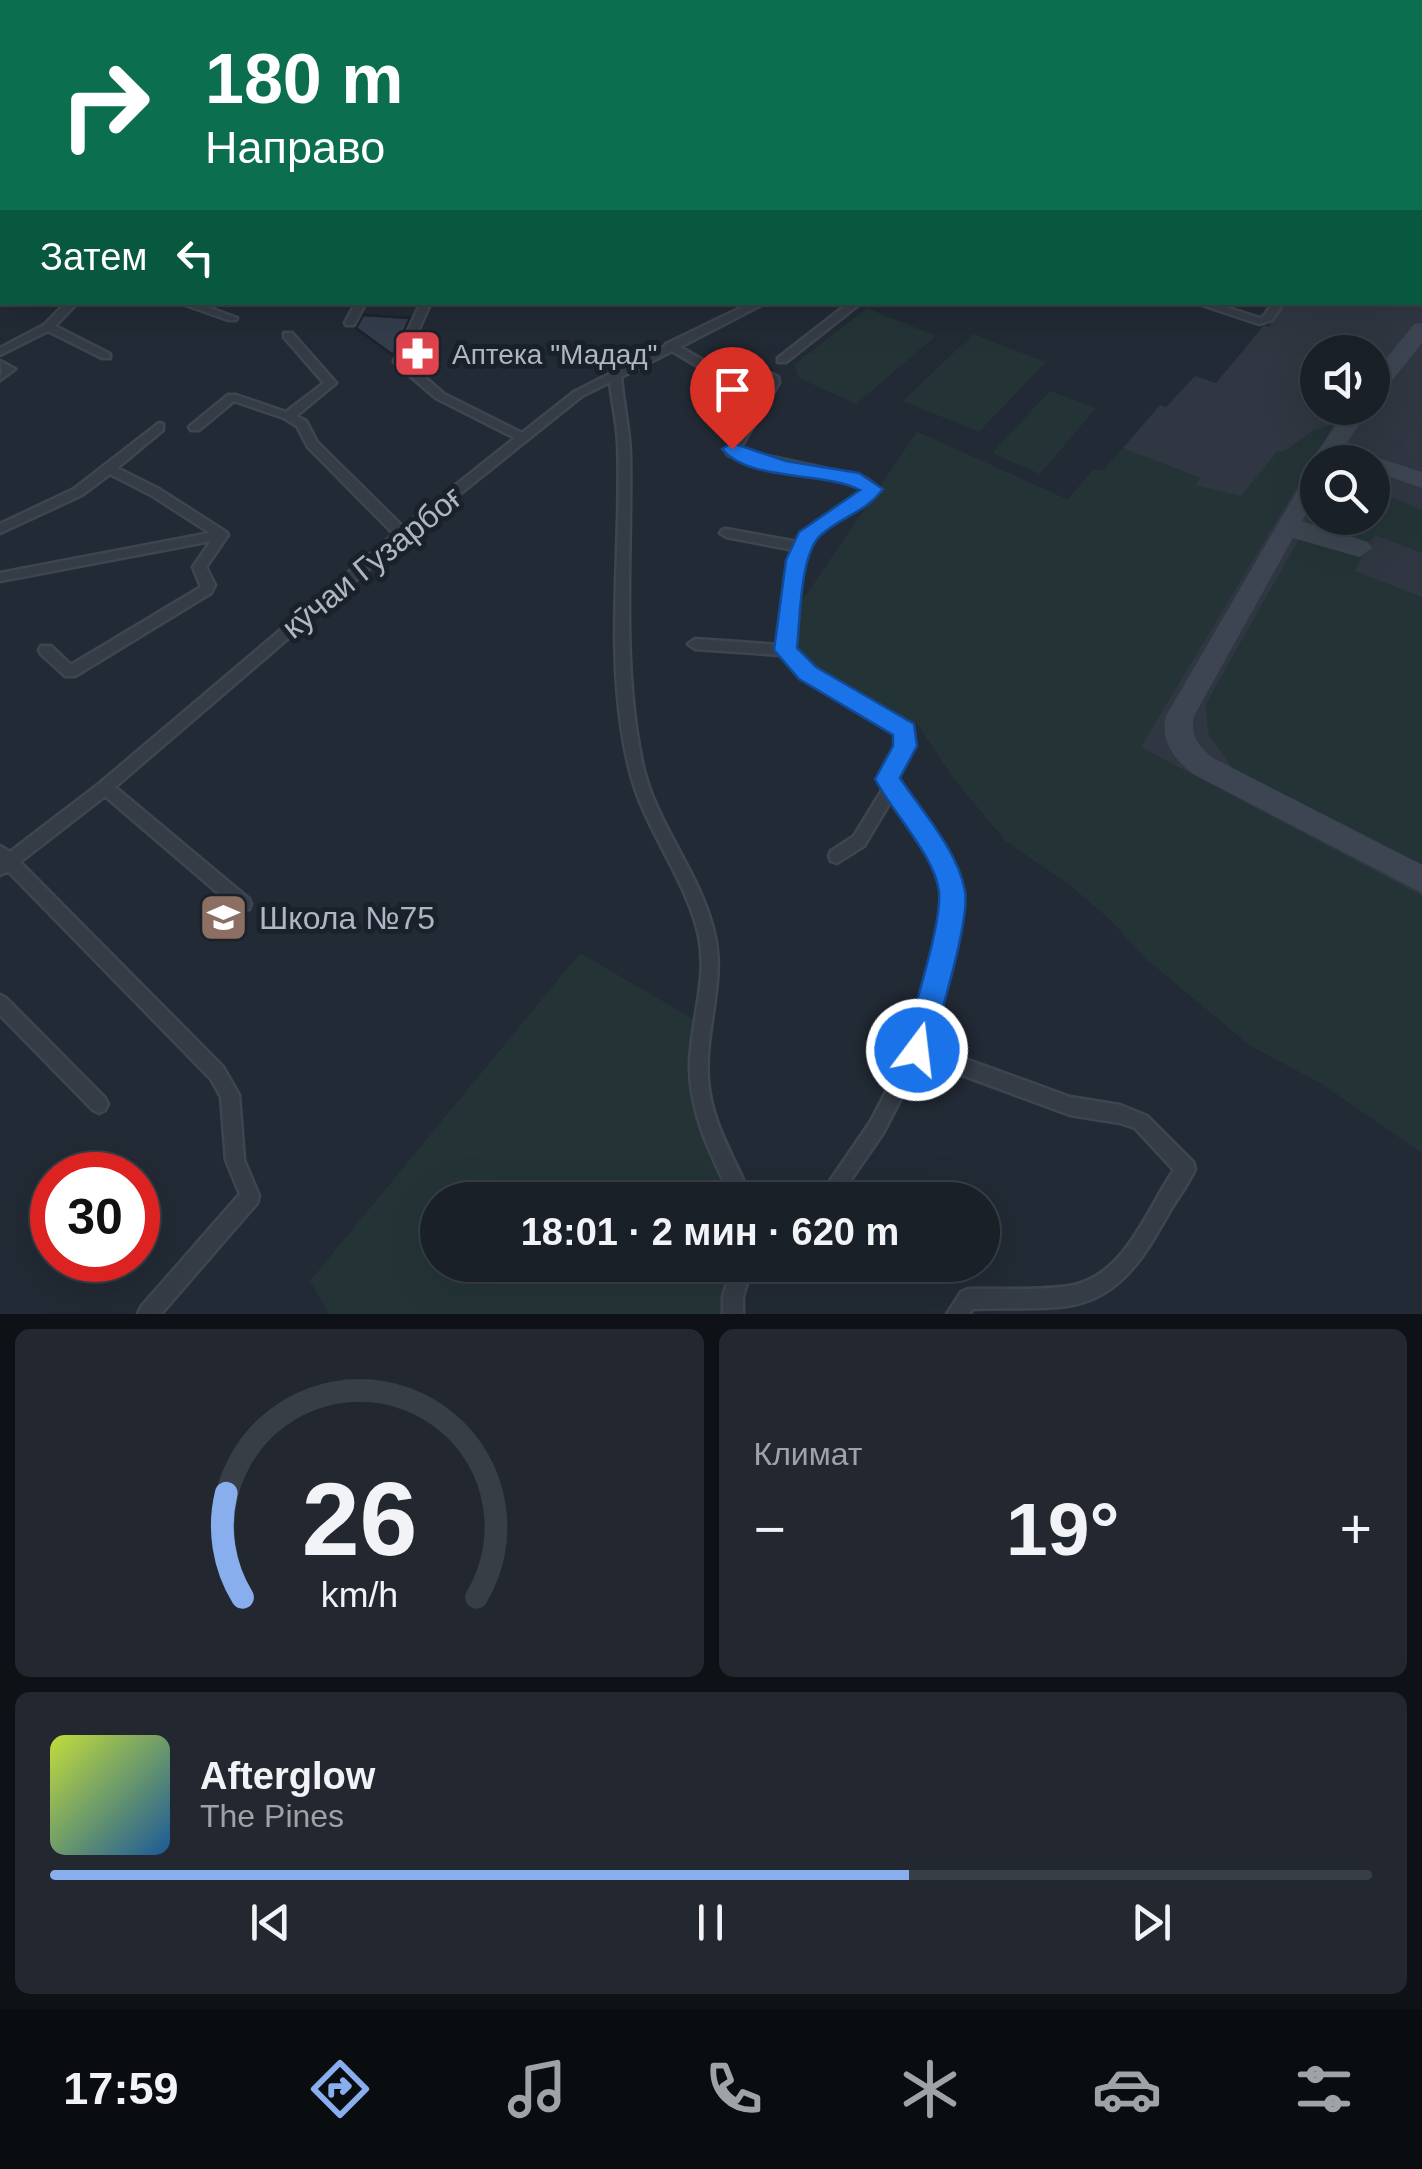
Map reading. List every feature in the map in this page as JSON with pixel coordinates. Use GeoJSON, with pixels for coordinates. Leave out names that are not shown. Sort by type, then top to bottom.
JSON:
{"type":"FeatureCollection","features":[{"type":"Feature","properties":{"kind":"street"},"geometry":{"type":"LineString","coordinates":[[0,352],[48,326],[70,305]]}},
{"type":"Feature","properties":{"kind":"street"},"geometry":{"type":"LineString","coordinates":[[191,305],[232,318]]}},
{"type":"Feature","properties":{"kind":"street"},"geometry":{"type":"LineString","coordinates":[[350,323],[359,305]]}},
{"type":"Feature","properties":{"kind":"street"},"geometry":{"type":"LineString","coordinates":[[425,305],[400,361],[440,396],[523,438]]}},
{"type":"Feature","properties":{"kind":"street","name":"кӯчаи Гузарбоғ"},"geometry":{"type":"LineString","coordinates":[[3,860],[105,786],[402,534],[578,394],[756,305]]}},
{"type":"Feature","properties":{"kind":"street"},"geometry":{"type":"LineString","coordinates":[[782,360],[854,305]]}},
{"type":"Feature","properties":{"kind":"street"},"geometry":{"type":"LineString","coordinates":[[1207,305],[1254,320],[1268,318],[1277,305]]}},
{"type":"Feature","properties":{"kind":"street"},"geometry":{"type":"LineString","coordinates":[[48,326],[106,356]]}},
{"type":"Feature","properties":{"kind":"street"},"geometry":{"type":"LineString","coordinates":[[288,336],[330,384],[288,416]]}},
{"type":"Feature","properties":{"kind":"street"},"geometry":{"type":"LineString","coordinates":[[670,346],[703,365],[772,377],[773,383],[732,452],[786,468],[852,478],[873,489],[858,504],[815,527],[802,547],[786,650]]}},
{"type":"Feature","properties":{"kind":"street"},"geometry":{"type":"LineString","coordinates":[[0,364],[8,369],[0,377]]}},
{"type":"Feature","properties":{"kind":"street"},"geometry":{"type":"LineString","coordinates":[[615,374],[615,399],[624,445],[622,561],[627,720],[643,794],[697,904],[708,938],[710,982],[699,1080],[710,1131],[734,1182]]}},
{"type":"Feature","properties":{"kind":"street"},"geometry":{"type":"LineString","coordinates":[[195,428],[232,397],[288,416],[302,424],[312,444],[402,534]]}},
{"type":"Feature","properties":{"kind":"street"},"geometry":{"type":"LineString","coordinates":[[0,528],[78,492],[159,428]]}},
{"type":"Feature","properties":{"kind":"street"},"geometry":{"type":"LineString","coordinates":[[109,470],[156,492],[222,535]]}},
{"type":"Feature","properties":{"kind":"street"},"geometry":{"type":"LineString","coordinates":[[726,533],[802,547]]}},
{"type":"Feature","properties":{"kind":"street"},"geometry":{"type":"LineString","coordinates":[[0,578],[222,535]]}},
{"type":"Feature","properties":{"kind":"street"},"geometry":{"type":"LineString","coordinates":[[46,650],[70,672],[206,590],[208,585],[199,568],[222,535]]}},
{"type":"Feature","properties":{"kind":"street"},"geometry":{"type":"LineString","coordinates":[[695,644],[786,650],[808,673],[906,730],[905,746],[887,779],[940,860],[952,893],[942,954],[917,1050],[877,1127],[839,1182]]}},
{"type":"Feature","properties":{"kind":"street"},"geometry":{"type":"LineString","coordinates":[[105,786],[243,904]]}},
{"type":"Feature","properties":{"kind":"street"},"geometry":{"type":"LineString","coordinates":[[837,856],[859,841],[892,787]]}},
{"type":"Feature","properties":{"kind":"street"},"geometry":{"type":"LineString","coordinates":[[3,860],[204,1060],[230,1095],[235,1160],[250,1196],[148,1314]]}},
{"type":"Feature","properties":{"kind":"street"},"geometry":{"type":"LineString","coordinates":[[0,1002],[99,1104]]}},
{"type":"Feature","properties":{"kind":"street"},"geometry":{"type":"LineString","coordinates":[[917,1050],[1070,1106],[1120,1114],[1140,1122],[1186,1168],[1119,1272],[1097,1288],[1073,1296],[968,1299],[956,1314]]}},
{"type":"Feature","properties":{"kind":"street"},"geometry":{"type":"LineString","coordinates":[[733,1314],[737,1282]]}},
{"type":"Feature","properties":{"kind":"shaded area"},"geometry":{"type":"Polygon","coordinates":[[[1281,305],[1422,305],[1422,1153],[1321,1083],[1251,1046],[1143,956],[1111,920],[1069,884],[1006,841],[955,780],[917,723],[902,718],[791,618],[917,432],[1068,500],[1093,470],[1104,470],[1160,405],[1166,407],[1195,376],[1216,383],[1264,325],[1269,327],[1281,305]]]}},
{"type":"Feature","properties":{"kind":"shaded area"},"geometry":{"type":"Polygon","coordinates":[[[867,308],[936,336],[856,404],[799,378],[795,364],[867,308]]]}},
{"type":"Feature","properties":{"kind":"shaded area"},"geometry":{"type":"Polygon","coordinates":[[[973,334],[1046,362],[979,432],[903,401],[973,334]]]}},
{"type":"Feature","properties":{"kind":"shaded area"},"geometry":{"type":"Polygon","coordinates":[[[1050,391],[1096,408],[1040,474],[992,453],[1050,391]]]}},
{"type":"Feature","properties":{"kind":"shaded area"},"geometry":{"type":"Polygon","coordinates":[[[1334,425],[1322,445],[1300,445],[1300,481],[1141,747],[1422,896],[1422,1153],[1321,1083],[1251,1046],[1143,956],[1111,920],[1069,884],[1006,841],[955,780],[917,723],[828,682],[789,651],[791,618],[917,432],[1068,500],[1093,470],[1104,470],[1123,448],[1201,478],[1195,485],[1241,496],[1277,451],[1283,452],[1313,431],[1334,425]]]}},
{"type":"Feature","properties":{"kind":"shaded area"},"geometry":{"type":"Polygon","coordinates":[[[1390,497],[1422,510],[1422,553],[1375,535],[1390,535],[1390,497]]]}},
{"type":"Feature","properties":{"kind":"shaded area"},"geometry":{"type":"Polygon","coordinates":[[[1341,535],[1375,535],[1368,545],[1341,535]]]}},
{"type":"Feature","properties":{"kind":"shaded area"},"geometry":{"type":"Polygon","coordinates":[[[1300,537],[1362,557],[1355,571],[1422,597],[1422,864],[1233,768],[1209,736],[1205,705],[1300,537]]]}},
{"type":"Feature","properties":{"kind":"shaded area"},"geometry":{"type":"Polygon","coordinates":[[[580,953],[700,1023],[705,1137],[724,1182],[420,1182],[420,1282],[733,1282],[726,1314],[329,1314],[310,1281],[580,953]]]}},
{"type":"Feature","properties":{"kind":"building"},"geometry":{"type":"Polygon","coordinates":[[[363,315],[410,318],[393,355],[356,328],[363,315]]]}},
{"type":"Feature","properties":{"kind":"taxiway"},"geometry":{"type":"LineString","coordinates":[[1390,369],[1422,329]]}},
{"type":"Feature","properties":{"kind":"taxiway"},"geometry":{"type":"LineString","coordinates":[[1334,445],[1347,425]]}},
{"type":"Feature","properties":{"kind":"taxiway"},"geometry":{"type":"LineString","coordinates":[[1390,469],[1422,480]]}},
{"type":"Feature","properties":{"kind":"taxiway"},"geometry":{"type":"LineString","coordinates":[[1284,531],[1300,503]]}},
{"type":"Feature","properties":{"kind":"taxiway"},"geometry":{"type":"LineString","coordinates":[[1284,531],[1301,529],[1359,548]]}},
{"type":"Feature","properties":{"kind":"taxiway"},"geometry":{"type":"LineString","coordinates":[[1284,531],[1180,716],[1180,738],[1186,751],[1203,766],[1422,880]]}},
{"type":"Feature","properties":{"kind":"place","name":"Аптека \"Мадад\""},"geometry":{"type":"Point","coordinates":[417,354]}},
{"type":"Feature","properties":{"kind":"place","name":"Школа №75"},"geometry":{"type":"Point","coordinates":[224,918]}},
{"type":"Feature","properties":{"kind":"route"},"geometry":{"type":"LineString","coordinates":[[732,449],[739,455],[786,468],[852,478],[873,489],[858,504],[810,532],[797,560],[786,650],[808,673],[906,730],[905,746],[887,779],[940,860],[952,893],[942,954],[917,1050]]}}]}
